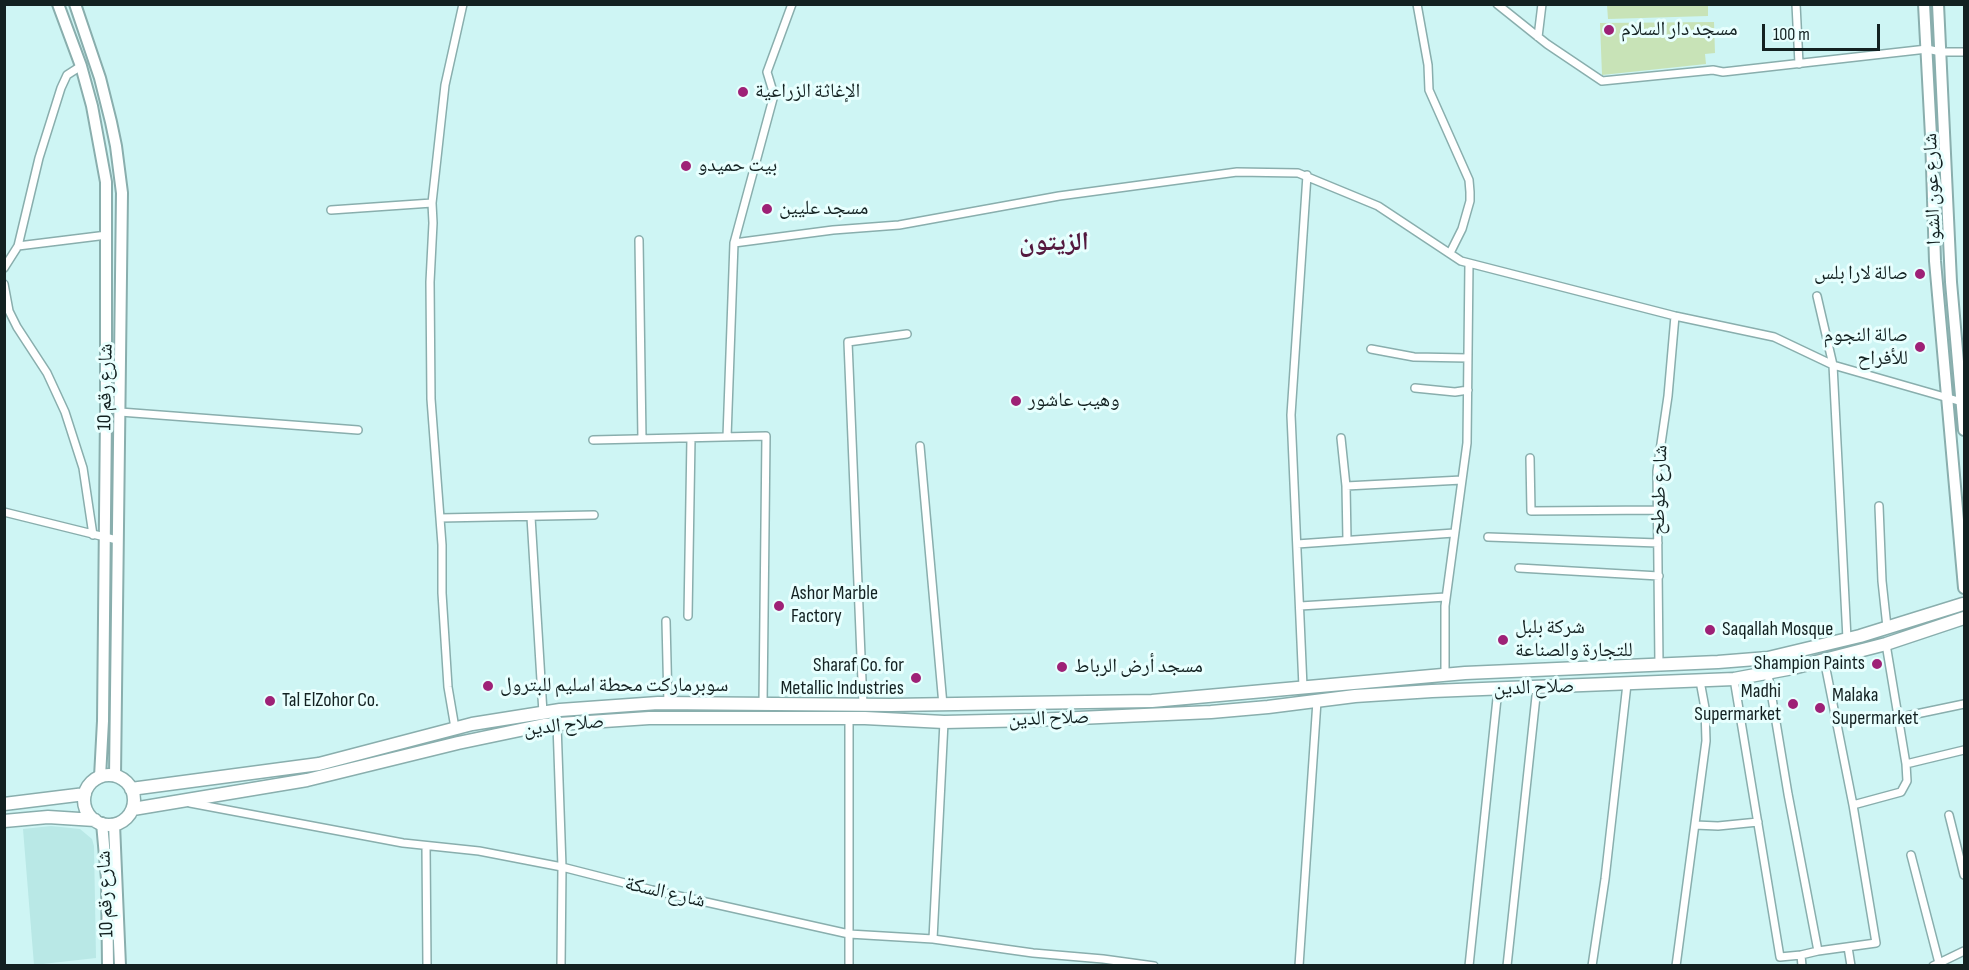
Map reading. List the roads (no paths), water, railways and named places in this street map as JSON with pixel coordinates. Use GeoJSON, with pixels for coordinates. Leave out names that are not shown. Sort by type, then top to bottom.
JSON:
{"type":"FeatureCollection","features":[{"type":"Feature","properties":{"kind":"highway","name":"صلاح الدين"},"geometry":{"type":"LineString","coordinates":[[131,789],[319,764],[472,724],[543,713],[668,704],[943,705],[1152,701],[1445,675],[1768,658],[1847,639],[1964,604]]}},
{"type":"Feature","properties":{"kind":"highway","name":"صلاح الدين"},"geometry":{"type":"LineString","coordinates":[[133,808],[306,780],[458,743],[557,724],[649,718],[944,722],[1161,715],[1268,707],[1355,696],[1734,679],[1768,674],[1886,645],[1964,619]]}},
{"type":"Feature","properties":{"kind":"highway"},"geometry":{"type":"LineString","coordinates":[[4,821],[48,817],[104,823],[122,821],[133,808],[134,800],[131,789],[123,779],[115,776],[100,777],[93,781],[85,794],[86,809],[104,823]]}},
{"type":"Feature","properties":{"kind":"highway"},"geometry":{"type":"LineString","coordinates":[[4,804],[85,794]]}},
{"type":"Feature","properties":{"kind":"main road","name":"شارع رقم 10"},"geometry":{"type":"LineString","coordinates":[[58,4],[81,66],[102,152],[106,182],[107,235],[98,537],[103,721],[100,777]]}},
{"type":"Feature","properties":{"kind":"main road","name":"شارع رقم 10"},"geometry":{"type":"LineString","coordinates":[[75,4],[100,78],[120,176],[122,239],[115,776]]}},
{"type":"Feature","properties":{"kind":"main road","name":"شارع عون الشوا"},"geometry":{"type":"LineString","coordinates":[[1924,4],[1935,261],[1965,588]]}},
{"type":"Feature","properties":{"kind":"main road","name":"شارع عون الشوا"},"geometry":{"type":"LineString","coordinates":[[1938,4],[1951,282],[1965,430]]}},
{"type":"Feature","properties":{"kind":"main road","name":"شارع رقم 10"},"geometry":{"type":"LineString","coordinates":[[104,823],[108,966]]}},
{"type":"Feature","properties":{"kind":"main road","name":"شارع رقم 10"},"geometry":{"type":"LineString","coordinates":[[104,823],[120,966]]}},
{"type":"Feature","properties":{"kind":"street"},"geometry":{"type":"LineString","coordinates":[[455,728],[448,687],[440,519],[431,399],[432,203],[445,85],[463,4]]}},
{"type":"Feature","properties":{"kind":"street"},"geometry":{"type":"LineString","coordinates":[[727,437],[734,243],[774,95],[767,72],[792,4]]}},
{"type":"Feature","properties":{"kind":"street"},"geometry":{"type":"LineString","coordinates":[[1417,4],[1428,65],[1429,90],[1469,180],[1470,201],[1462,229],[1450,253]]}},
{"type":"Feature","properties":{"kind":"street"},"geometry":{"type":"LineString","coordinates":[[1497,4],[1538,37],[1602,81],[1713,70],[1723,72],[1927,49],[1941,52],[1965,52]]}},
{"type":"Feature","properties":{"kind":"street"},"geometry":{"type":"LineString","coordinates":[[1538,37],[1542,4]]}},
{"type":"Feature","properties":{"kind":"street"},"geometry":{"type":"LineString","coordinates":[[1796,4],[1799,64]]}},
{"type":"Feature","properties":{"kind":"street"},"geometry":{"type":"LineString","coordinates":[[4,268],[18,246],[39,158],[61,88],[67,75],[81,66]]}},
{"type":"Feature","properties":{"kind":"street"},"geometry":{"type":"LineString","coordinates":[[734,243],[833,230],[899,225],[1059,196],[1237,172],[1298,173],[1378,206],[1469,264],[1675,316],[1774,337],[1833,365],[1948,397],[1963,399]]}},
{"type":"Feature","properties":{"kind":"street"},"geometry":{"type":"LineString","coordinates":[[1303,687],[1291,415],[1307,175]]}},
{"type":"Feature","properties":{"kind":"street"},"geometry":{"type":"LineString","coordinates":[[331,210],[432,203]]}},
{"type":"Feature","properties":{"kind":"street"},"geometry":{"type":"LineString","coordinates":[[18,246],[107,235]]}},
{"type":"Feature","properties":{"kind":"street"},"geometry":{"type":"LineString","coordinates":[[639,240],[642,439]]}},
{"type":"Feature","properties":{"kind":"street"},"geometry":{"type":"LineString","coordinates":[[1445,675],[1446,597],[1467,443],[1469,264]]}},
{"type":"Feature","properties":{"kind":"street"},"geometry":{"type":"LineString","coordinates":[[4,284],[9,310],[17,327],[47,373],[65,412],[83,468],[98,537]]}},
{"type":"Feature","properties":{"kind":"street"},"geometry":{"type":"LineString","coordinates":[[1817,296],[1833,365],[1847,639]]}},
{"type":"Feature","properties":{"kind":"street","name":"شارع طوطح"},"geometry":{"type":"LineString","coordinates":[[1659,665],[1657,471],[1668,396],[1675,316]]}},
{"type":"Feature","properties":{"kind":"street"},"geometry":{"type":"LineString","coordinates":[[863,705],[848,342],[907,334]]}},
{"type":"Feature","properties":{"kind":"street"},"geometry":{"type":"LineString","coordinates":[[1371,349],[1414,357],[1468,358]]}},
{"type":"Feature","properties":{"kind":"street"},"geometry":{"type":"LineString","coordinates":[[1415,388],[1455,392],[1468,390]]}},
{"type":"Feature","properties":{"kind":"street"},"geometry":{"type":"LineString","coordinates":[[120,412],[358,430]]}},
{"type":"Feature","properties":{"kind":"street"},"geometry":{"type":"LineString","coordinates":[[593,440],[766,436],[763,704]]}},
{"type":"Feature","properties":{"kind":"street"},"geometry":{"type":"LineString","coordinates":[[688,616],[692,438]]}},
{"type":"Feature","properties":{"kind":"street"},"geometry":{"type":"LineString","coordinates":[[1341,438],[1346,486],[1347,540]]}},
{"type":"Feature","properties":{"kind":"street"},"geometry":{"type":"LineString","coordinates":[[920,446],[943,705]]}},
{"type":"Feature","properties":{"kind":"street"},"geometry":{"type":"LineString","coordinates":[[1530,458],[1531,511],[1658,510]]}},
{"type":"Feature","properties":{"kind":"street"},"geometry":{"type":"LineString","coordinates":[[1346,486],[1461,480]]}},
{"type":"Feature","properties":{"kind":"street"},"geometry":{"type":"LineString","coordinates":[[1879,506],[1882,580],[1887,627]]}},
{"type":"Feature","properties":{"kind":"street"},"geometry":{"type":"LineString","coordinates":[[4,512],[117,540]]}},
{"type":"Feature","properties":{"kind":"street"},"geometry":{"type":"LineString","coordinates":[[440,519],[594,515]]}},
{"type":"Feature","properties":{"kind":"street"},"geometry":{"type":"LineString","coordinates":[[531,517],[543,713]]}},
{"type":"Feature","properties":{"kind":"street"},"geometry":{"type":"LineString","coordinates":[[1297,544],[1454,533]]}},
{"type":"Feature","properties":{"kind":"street"},"geometry":{"type":"LineString","coordinates":[[1488,537],[1658,543]]}},
{"type":"Feature","properties":{"kind":"street"},"geometry":{"type":"LineString","coordinates":[[1520,568],[1659,576]]}},
{"type":"Feature","properties":{"kind":"street"},"geometry":{"type":"LineString","coordinates":[[1300,606],[1446,597]]}},
{"type":"Feature","properties":{"kind":"street"},"geometry":{"type":"LineString","coordinates":[[666,621],[668,704]]}},
{"type":"Feature","properties":{"kind":"street"},"geometry":{"type":"LineString","coordinates":[[1853,805],[1901,792],[1907,781],[1886,645]]}},
{"type":"Feature","properties":{"kind":"street"},"geometry":{"type":"LineString","coordinates":[[1734,679],[1780,956],[1876,943],[1853,805],[1824,659]]}},
{"type":"Feature","properties":{"kind":"street"},"geometry":{"type":"LineString","coordinates":[[1768,674],[1818,951]]}},
{"type":"Feature","properties":{"kind":"street"},"geometry":{"type":"LineString","coordinates":[[1676,966],[1706,726],[1700,681]]}},
{"type":"Feature","properties":{"kind":"street"},"geometry":{"type":"LineString","coordinates":[[1592,966],[1605,879],[1626,684]]}},
{"type":"Feature","properties":{"kind":"street"},"geometry":{"type":"LineString","coordinates":[[1507,966],[1537,687]]}},
{"type":"Feature","properties":{"kind":"street"},"geometry":{"type":"LineString","coordinates":[[1469,966],[1498,689]]}},
{"type":"Feature","properties":{"kind":"street"},"geometry":{"type":"LineString","coordinates":[[1299,966],[1317,701]]}},
{"type":"Feature","properties":{"kind":"street"},"geometry":{"type":"LineString","coordinates":[[1897,718],[1965,704]]}},
{"type":"Feature","properties":{"kind":"street"},"geometry":{"type":"LineString","coordinates":[[849,719],[849,966]]}},
{"type":"Feature","properties":{"kind":"street"},"geometry":{"type":"LineString","coordinates":[[933,939],[944,722]]}},
{"type":"Feature","properties":{"kind":"street"},"geometry":{"type":"LineString","coordinates":[[557,724],[562,867],[561,966]]}},
{"type":"Feature","properties":{"kind":"street"},"geometry":{"type":"LineString","coordinates":[[1906,764],[1965,750]]}},
{"type":"Feature","properties":{"kind":"street","name":"شارع السكة"},"geometry":{"type":"LineString","coordinates":[[179,801],[371,838],[478,851],[562,867],[652,890],[849,934],[933,939],[1154,966]]}},
{"type":"Feature","properties":{"kind":"street"},"geometry":{"type":"LineString","coordinates":[[1949,815],[1965,875]]}},
{"type":"Feature","properties":{"kind":"street"},"geometry":{"type":"LineString","coordinates":[[1695,825],[1718,826],[1758,822]]}},
{"type":"Feature","properties":{"kind":"street"},"geometry":{"type":"LineString","coordinates":[[426,846],[427,966]]}},
{"type":"Feature","properties":{"kind":"street"},"geometry":{"type":"LineString","coordinates":[[1911,855],[1936,964],[1965,951]]}},
{"type":"Feature","properties":{"kind":"street"},"geometry":{"type":"LineString","coordinates":[[1848,947],[1851,966]]}},
{"type":"Feature","properties":{"kind":"street"},"geometry":{"type":"LineString","coordinates":[[1800,955],[1802,966]]}},
{"type":"Feature","properties":{"kind":"place","name":"مسجد دار السلام"},"geometry":{"type":"Point","coordinates":[1609,30]}},
{"type":"Feature","properties":{"kind":"place","name":"الإغاثة الزراعية"},"geometry":{"type":"Point","coordinates":[743,92]}},
{"type":"Feature","properties":{"kind":"place","name":"بيت حميدو"},"geometry":{"type":"Point","coordinates":[686,166]}},
{"type":"Feature","properties":{"kind":"place","name":"مسجد عليين"},"geometry":{"type":"Point","coordinates":[767,209]}},
{"type":"Feature","properties":{"kind":"place","name":"صالة لارا بلس"},"geometry":{"type":"Point","coordinates":[1920,274]}},
{"type":"Feature","properties":{"kind":"place","name":"صالة النجوم للأفراح"},"geometry":{"type":"Point","coordinates":[1920,347]}},
{"type":"Feature","properties":{"kind":"place","name":"وهيب عاشور"},"geometry":{"type":"Point","coordinates":[1016,401]}},
{"type":"Feature","properties":{"kind":"place","name":"Ashor Marble Factory"},"geometry":{"type":"Point","coordinates":[779,606]}},
{"type":"Feature","properties":{"kind":"place","name":"Saqallah Mosque"},"geometry":{"type":"Point","coordinates":[1710,630]}},
{"type":"Feature","properties":{"kind":"place","name":"شركة بلبل للتجارة والصناعة"},"geometry":{"type":"Point","coordinates":[1503,640]}},
{"type":"Feature","properties":{"kind":"place","name":"Shampion Paints"},"geometry":{"type":"Point","coordinates":[1877,664]}},
{"type":"Feature","properties":{"kind":"place","name":"مسجد أرض الرباط"},"geometry":{"type":"Point","coordinates":[1062,667]}},
{"type":"Feature","properties":{"kind":"place","name":"Sharaf Co. for Metallic Industries"},"geometry":{"type":"Point","coordinates":[916,678]}},
{"type":"Feature","properties":{"kind":"place","name":"سوبرماركت محطة اسليم للبترول"},"geometry":{"type":"Point","coordinates":[488,686]}},
{"type":"Feature","properties":{"kind":"place","name":"Tal ElZohor Co."},"geometry":{"type":"Point","coordinates":[270,701]}},
{"type":"Feature","properties":{"kind":"place","name":"Madhi Supermarket"},"geometry":{"type":"Point","coordinates":[1793,704]}},
{"type":"Feature","properties":{"kind":"place","name":"Malaka Supermarket"},"geometry":{"type":"Point","coordinates":[1820,708]}},
{"type":"Feature","properties":{"kind":"district","name":"الزيتون"},"geometry":{"type":"Point","coordinates":[1054,243]}}]}
